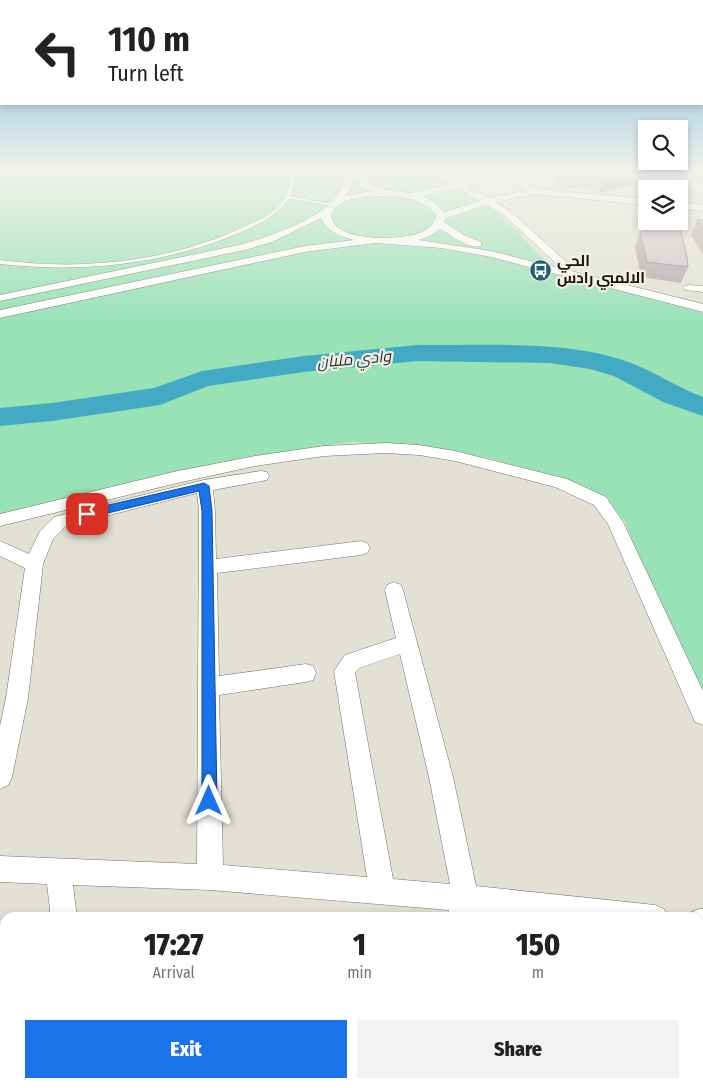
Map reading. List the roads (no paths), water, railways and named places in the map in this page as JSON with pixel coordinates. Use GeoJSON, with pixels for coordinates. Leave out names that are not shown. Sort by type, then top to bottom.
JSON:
{"type":"FeatureCollection","features":[{"type":"Feature","properties":{"kind":"street"},"geometry":{"type":"LineString","coordinates":[[0,298],[241,248],[268,240],[303,222]]}},
{"type":"Feature","properties":{"kind":"street"},"geometry":{"type":"LineString","coordinates":[[328,222],[340,233],[372,241]]}},
{"type":"Feature","properties":{"kind":"street"},"geometry":{"type":"LineString","coordinates":[[393,241],[431,232],[440,222]]}},
{"type":"Feature","properties":{"kind":"street"},"geometry":{"type":"LineString","coordinates":[[443,222],[460,237],[477,244],[703,302]]}},
{"type":"Feature","properties":{"kind":"street"},"geometry":{"type":"LineString","coordinates":[[517,222],[566,267]]}},
{"type":"Feature","properties":{"kind":"street"},"geometry":{"type":"LineString","coordinates":[[0,314],[305,249],[372,241],[441,245],[491,254],[703,308]]}},
{"type":"Feature","properties":{"kind":"street"},"geometry":{"type":"LineString","coordinates":[[689,288],[703,289]]}},
{"type":"Feature","properties":{"kind":"street"},"geometry":{"type":"LineString","coordinates":[[0,520],[173,478],[255,461],[334,450],[386,448],[419,450],[530,474],[590,495],[608,510],[703,716]]}},
{"type":"Feature","properties":{"kind":"street"},"geometry":{"type":"LineString","coordinates":[[0,777],[17,698],[34,564],[46,536],[60,521],[204,486],[261,476]]}},
{"type":"Feature","properties":{"kind":"street"},"geometry":{"type":"LineString","coordinates":[[204,486],[207,511],[210,877]]}},
{"type":"Feature","properties":{"kind":"street"},"geometry":{"type":"LineString","coordinates":[[0,548],[34,564]]}},
{"type":"Feature","properties":{"kind":"street"},"geometry":{"type":"LineString","coordinates":[[207,567],[361,548]]}},
{"type":"Feature","properties":{"kind":"street"},"geometry":{"type":"LineString","coordinates":[[394,590],[441,777],[462,908]]}},
{"type":"Feature","properties":{"kind":"street"},"geometry":{"type":"LineString","coordinates":[[382,892],[344,671],[352,660],[407,643]]}},
{"type":"Feature","properties":{"kind":"street"},"geometry":{"type":"LineString","coordinates":[[208,687],[306,673]]}},
{"type":"Feature","properties":{"kind":"street"},"geometry":{"type":"LineString","coordinates":[[0,869],[210,877],[382,892],[462,908],[539,912]]}},
{"type":"Feature","properties":{"kind":"street"},"geometry":{"type":"LineString","coordinates":[[58,870],[63,912]]}},
{"type":"Feature","properties":{"kind":"lane"},"geometry":{"type":"LineString","coordinates":[[0,262],[51,266],[100,265],[198,247],[257,222]]}},
{"type":"Feature","properties":{"kind":"waterway","name":"وادي مليان"},"geometry":{"type":"LineString","coordinates":[[0,417],[52,412],[160,396],[202,379],[304,364],[417,353],[550,355],[593,361],[624,370],[673,396],[703,407]]}},
{"type":"Feature","properties":{"kind":"place","name":"الحي الالمبي رادس"},"geometry":{"type":"Point","coordinates":[541,270]}}]}
